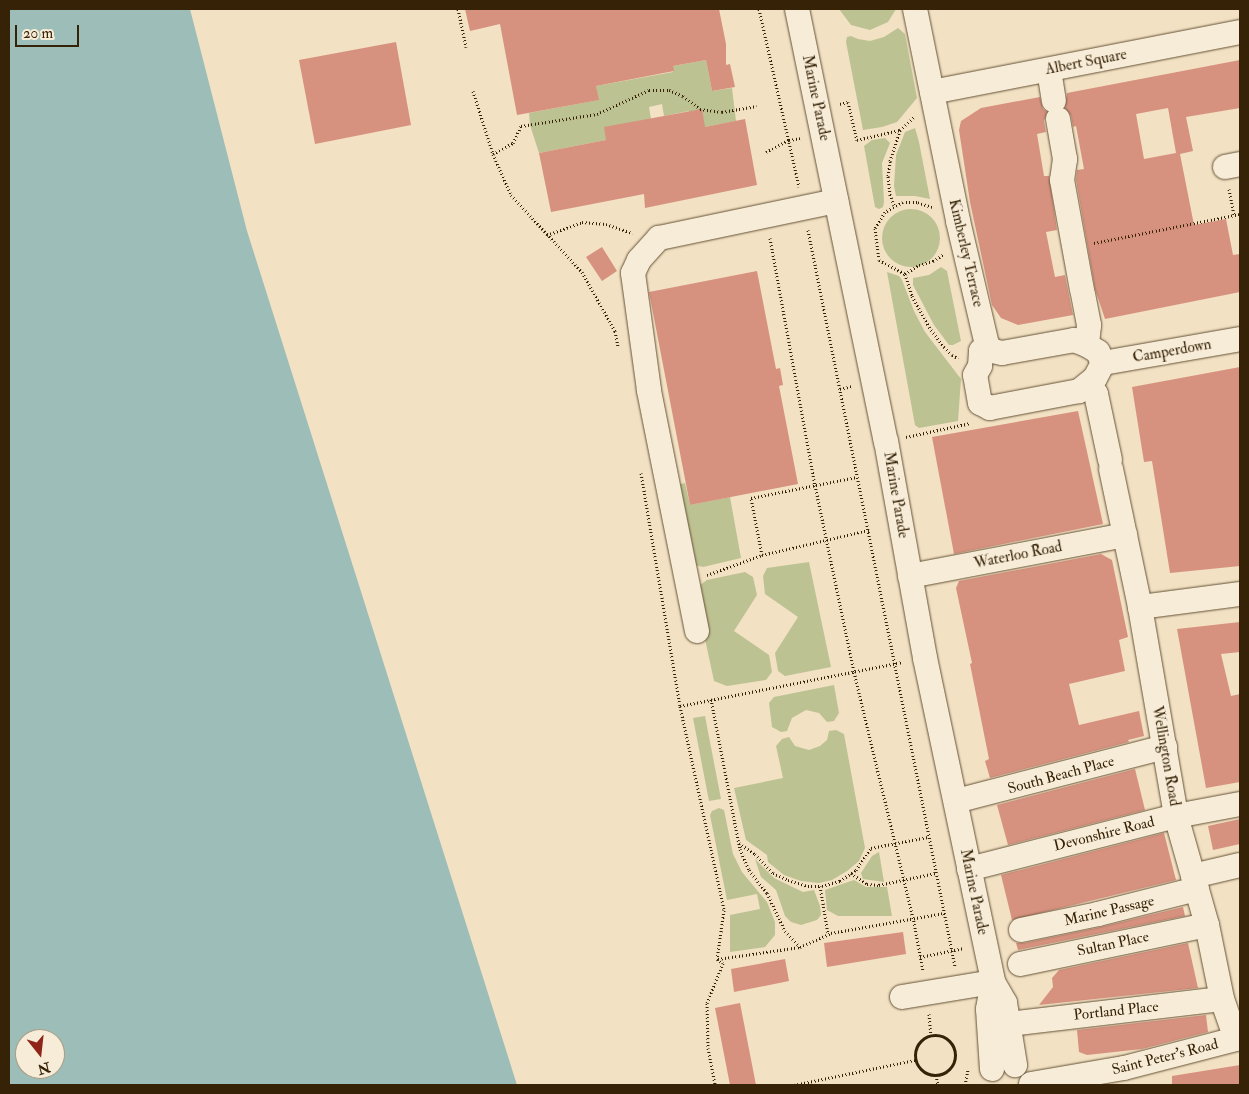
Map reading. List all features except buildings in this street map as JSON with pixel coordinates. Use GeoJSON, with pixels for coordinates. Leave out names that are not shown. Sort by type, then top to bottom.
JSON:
{"type":"FeatureCollection","features":[{"type":"Feature","properties":{"kind":"street","name":"Marine Parade"},"geometry":{"type":"LineString","coordinates":[[797,9],[886,441],[925,658],[993,982],[1005,1003],[1009,1024],[1015,1065],[1003,1064],[987,1077]]}},
{"type":"Feature","properties":{"kind":"street","name":"Kimberley Terrace"},"geometry":{"type":"LineString","coordinates":[[915,9],[983,355],[975,375],[980,403],[990,408]]}},
{"type":"Feature","properties":{"kind":"street","name":"Albert Square"},"geometry":{"type":"LineString","coordinates":[[933,97],[1049,70],[1240,32]]}},
{"type":"Feature","properties":{"kind":"street"},"geometry":{"type":"LineString","coordinates":[[1049,70],[1065,159],[1062,180],[1089,325],[1087,345]]}},
{"type":"Feature","properties":{"kind":"street"},"geometry":{"type":"LineString","coordinates":[[697,631],[649,390],[634,286],[634,273],[639,260],[659,238],[836,201]]}},
{"type":"Feature","properties":{"kind":"street","name":"Camperdown"},"geometry":{"type":"LineString","coordinates":[[1104,363],[1240,339]]}},
{"type":"Feature","properties":{"kind":"street"},"geometry":{"type":"LineString","coordinates":[[983,355],[994,351],[1002,353],[1074,340],[1098,352],[1104,363],[1095,378],[1079,391],[990,408]]}},
{"type":"Feature","properties":{"kind":"street","name":"Wellington Road"},"geometry":{"type":"LineString","coordinates":[[1089,384],[1096,394],[1140,607],[1176,816],[1207,925],[1222,999],[1238,1039]]}},
{"type":"Feature","properties":{"kind":"street","name":"Waterloo Road"},"geometry":{"type":"LineString","coordinates":[[910,576],[1125,535]]}},
{"type":"Feature","properties":{"kind":"street"},"geometry":{"type":"LineString","coordinates":[[1140,607],[1240,594]]}},
{"type":"Feature","properties":{"kind":"street","name":"South Beach Place"},"geometry":{"type":"LineString","coordinates":[[956,801],[1165,747]]}},
{"type":"Feature","properties":{"kind":"street","name":"Devonshire Road"},"geometry":{"type":"LineString","coordinates":[[969,868],[1176,816],[1240,804]]}},
{"type":"Feature","properties":{"kind":"street","name":"Marine Passage"},"geometry":{"type":"LineString","coordinates":[[1021,930],[1107,912],[1195,883],[1240,865]]}},
{"type":"Feature","properties":{"kind":"street","name":"Sultan Place"},"geometry":{"type":"LineString","coordinates":[[1020,964],[1207,925]]}},
{"type":"Feature","properties":{"kind":"street"},"geometry":{"type":"LineString","coordinates":[[902,997],[958,986],[993,982]]}},
{"type":"Feature","properties":{"kind":"street","name":"Marine Parade"},"geometry":{"type":"LineString","coordinates":[[987,1077],[988,1010],[993,982]]}},
{"type":"Feature","properties":{"kind":"street","name":"Portland Place"},"geometry":{"type":"LineString","coordinates":[[1009,1024],[1222,999]]}},
{"type":"Feature","properties":{"kind":"street","name":"Saint Peter's Road"},"geometry":{"type":"LineString","coordinates":[[1031,1084],[1125,1077],[1238,1039]]}},
{"type":"Feature","properties":{"kind":"street"},"geometry":{"type":"LineString","coordinates":[[1015,1065],[1026,1072],[1031,1084]]}},
{"type":"Feature","properties":{"kind":"path"},"geometry":{"type":"LineString","coordinates":[[458,9],[466,47]]}},
{"type":"Feature","properties":{"kind":"path"},"geometry":{"type":"LineString","coordinates":[[758,9],[804,209],[869,530],[928,837],[953,951],[958,986]]}},
{"type":"Feature","properties":{"kind":"path"},"geometry":{"type":"LineString","coordinates":[[493,154],[513,143],[521,126],[596,114],[649,90],[669,90],[683,96],[700,108],[722,112],[756,106]]}},
{"type":"Feature","properties":{"kind":"path"},"geometry":{"type":"LineString","coordinates":[[473,91],[493,154],[511,195],[582,272],[615,331],[619,350]]}},
{"type":"Feature","properties":{"kind":"path"},"geometry":{"type":"LineString","coordinates":[[894,205],[890,195],[888,176],[892,154],[900,130],[933,97]]}},
{"type":"Feature","properties":{"kind":"path"},"geometry":{"type":"LineString","coordinates":[[906,274],[919,265],[933,261],[960,231],[930,206],[917,202],[894,205],[885,212],[875,228],[879,260],[906,274],[912,296],[929,326],[952,355],[983,355]]}},
{"type":"Feature","properties":{"kind":"path"},"geometry":{"type":"LineString","coordinates":[[1074,246],[1193,225],[1201,221],[1240,214]]}},
{"type":"Feature","properties":{"kind":"path"},"geometry":{"type":"LineString","coordinates":[[766,215],[815,485],[854,672],[913,917],[926,992],[931,1036]]}},
{"type":"Feature","properties":{"kind":"path"},"geometry":{"type":"LineString","coordinates":[[547,234],[582,222],[606,224],[659,238]]}},
{"type":"Feature","properties":{"kind":"path"},"geometry":{"type":"LineString","coordinates":[[886,441],[984,420],[990,408]]}},
{"type":"Feature","properties":{"kind":"path"},"geometry":{"type":"LineString","coordinates":[[639,466],[680,706],[724,910],[717,959]]}},
{"type":"Feature","properties":{"kind":"path"},"geometry":{"type":"LineString","coordinates":[[762,555],[751,498],[857,477]]}},
{"type":"Feature","properties":{"kind":"path"},"geometry":{"type":"LineString","coordinates":[[658,583],[688,582],[762,555],[869,530]]}},
{"type":"Feature","properties":{"kind":"path"},"geometry":{"type":"LineString","coordinates":[[680,706],[925,658]]}},
{"type":"Feature","properties":{"kind":"path"},"geometry":{"type":"LineString","coordinates":[[711,699],[739,843],[749,870],[767,893],[785,931],[800,947]]}},
{"type":"Feature","properties":{"kind":"path"},"geometry":{"type":"LineString","coordinates":[[739,843],[755,854],[773,872],[788,880],[808,886],[820,886],[840,881],[851,873],[871,848],[928,837]]}},
{"type":"Feature","properties":{"kind":"path"},"geometry":{"type":"LineString","coordinates":[[851,873],[868,884],[879,885],[936,873]]}},
{"type":"Feature","properties":{"kind":"path"},"geometry":{"type":"LineString","coordinates":[[820,886],[828,934]]}},
{"type":"Feature","properties":{"kind":"path"},"geometry":{"type":"LineString","coordinates":[[717,959],[800,947],[828,934],[913,917],[944,913]]}},
{"type":"Feature","properties":{"kind":"path"},"geometry":{"type":"LineString","coordinates":[[715,1085],[708,1048],[707,1003],[723,963],[717,959]]}},
{"type":"Feature","properties":{"kind":"path"},"geometry":{"type":"LineString","coordinates":[[931,1036],[944,1037],[955,1052],[955,1061],[951,1067],[945,1072],[936,1075],[925,1073],[915,1060],[915,1052],[919,1044],[931,1036]]}},
{"type":"Feature","properties":{"kind":"path"},"geometry":{"type":"LineString","coordinates":[[794,1085],[915,1060]]}},
{"type":"Feature","properties":{"kind":"path"},"geometry":{"type":"LineString","coordinates":[[965,1085],[968,1065]]}},
{"type":"Feature","properties":{"kind":"path"},"geometry":{"type":"LineString","coordinates":[[936,1075],[938,1085]]}},
{"type":"Feature","properties":{"kind":"green space"},"geometry":{"type":"Polygon","coordinates":[[[839,9],[896,9],[888,22],[870,30],[851,25],[839,9]]]}},
{"type":"Feature","properties":{"kind":"green space"},"geometry":{"type":"Polygon","coordinates":[[[898,28],[905,34],[917,98],[897,122],[863,130],[846,42],[847,37],[851,36],[870,41],[884,37],[898,28]]]}},
{"type":"Feature","properties":{"kind":"green space"},"geometry":{"type":"Polygon","coordinates":[[[706,60],[712,91],[732,88],[736,121],[705,127],[691,123],[689,111],[664,116],[662,104],[649,107],[651,119],[606,140],[539,153],[530,125],[529,113],[598,100],[596,86],[673,72],[673,66],[706,60]]]}},
{"type":"Feature","properties":{"kind":"green space"},"geometry":{"type":"Polygon","coordinates":[[[915,128],[930,199],[915,196],[896,196],[894,186],[896,155],[905,132],[915,128]]]}},
{"type":"Feature","properties":{"kind":"green space"},"geometry":{"type":"Polygon","coordinates":[[[885,138],[890,143],[882,163],[884,202],[883,207],[879,209],[875,207],[864,146],[872,140],[885,138]]]}},
{"type":"Feature","properties":{"kind":"green space"},"geometry":{"type":"Polygon","coordinates":[[[905,209],[917,209],[932,217],[940,232],[940,244],[932,259],[917,267],[905,267],[890,259],[882,244],[882,232],[890,217],[905,209]]]}},
{"type":"Feature","properties":{"kind":"green space"},"geometry":{"type":"Polygon","coordinates":[[[941,267],[947,271],[961,341],[953,345],[949,345],[934,325],[913,285],[913,278],[929,275],[941,267]]]}},
{"type":"Feature","properties":{"kind":"green space"},"geometry":{"type":"Polygon","coordinates":[[[887,272],[899,276],[902,280],[914,311],[925,332],[961,379],[958,421],[919,428],[915,425],[887,272]]]}},
{"type":"Feature","properties":{"kind":"green space"},"geometry":{"type":"Polygon","coordinates":[[[685,483],[690,505],[730,497],[741,558],[703,567],[695,565],[676,485],[685,483]]]}},
{"type":"Feature","properties":{"kind":"green space"},"geometry":{"type":"Polygon","coordinates":[[[809,562],[831,667],[785,676],[778,671],[775,653],[798,617],[765,594],[763,576],[767,568],[809,562]]]}},
{"type":"Feature","properties":{"kind":"green space"},"geometry":{"type":"Polygon","coordinates":[[[745,572],[753,577],[757,595],[734,631],[769,655],[772,672],[766,680],[727,686],[714,681],[696,597],[697,590],[707,580],[745,572]]]}},
{"type":"Feature","properties":{"kind":"green space"},"geometry":{"type":"Polygon","coordinates":[[[834,685],[839,713],[834,721],[827,722],[819,713],[806,710],[792,718],[787,731],[781,732],[772,727],[769,703],[774,697],[834,685]]]}},
{"type":"Feature","properties":{"kind":"green space"},"geometry":{"type":"Polygon","coordinates":[[[705,716],[721,799],[709,801],[693,718],[705,716]]]}},
{"type":"Feature","properties":{"kind":"green space"},"geometry":{"type":"Polygon","coordinates":[[[836,730],[844,734],[865,848],[859,861],[832,880],[819,883],[801,881],[784,875],[768,862],[767,855],[746,840],[734,788],[783,778],[776,746],[782,739],[789,737],[795,746],[809,750],[820,746],[827,740],[829,731],[836,730]]]}},
{"type":"Feature","properties":{"kind":"green space"},"geometry":{"type":"Polygon","coordinates":[[[719,808],[724,810],[733,854],[742,872],[767,902],[775,922],[775,935],[765,947],[730,952],[730,915],[760,909],[757,894],[727,900],[710,815],[712,811],[719,808]]]}},
{"type":"Feature","properties":{"kind":"green space"},"geometry":{"type":"Polygon","coordinates":[[[879,852],[884,882],[863,879],[861,873],[872,856],[879,852]]]}},
{"type":"Feature","properties":{"kind":"green space"},"geometry":{"type":"Polygon","coordinates":[[[755,859],[774,878],[803,892],[814,890],[821,915],[817,920],[801,925],[791,922],[785,916],[776,890],[761,877],[755,859]]]}},
{"type":"Feature","properties":{"kind":"green space"},"geometry":{"type":"Polygon","coordinates":[[[854,880],[866,887],[887,887],[892,916],[838,916],[827,910],[825,890],[854,880]]]}},
{"type":"Feature","properties":{"kind":"water"},"geometry":{"type":"Polygon","coordinates":[[[9,9],[190,9],[247,231],[517,1085],[9,1085],[9,9]]]}}]}
